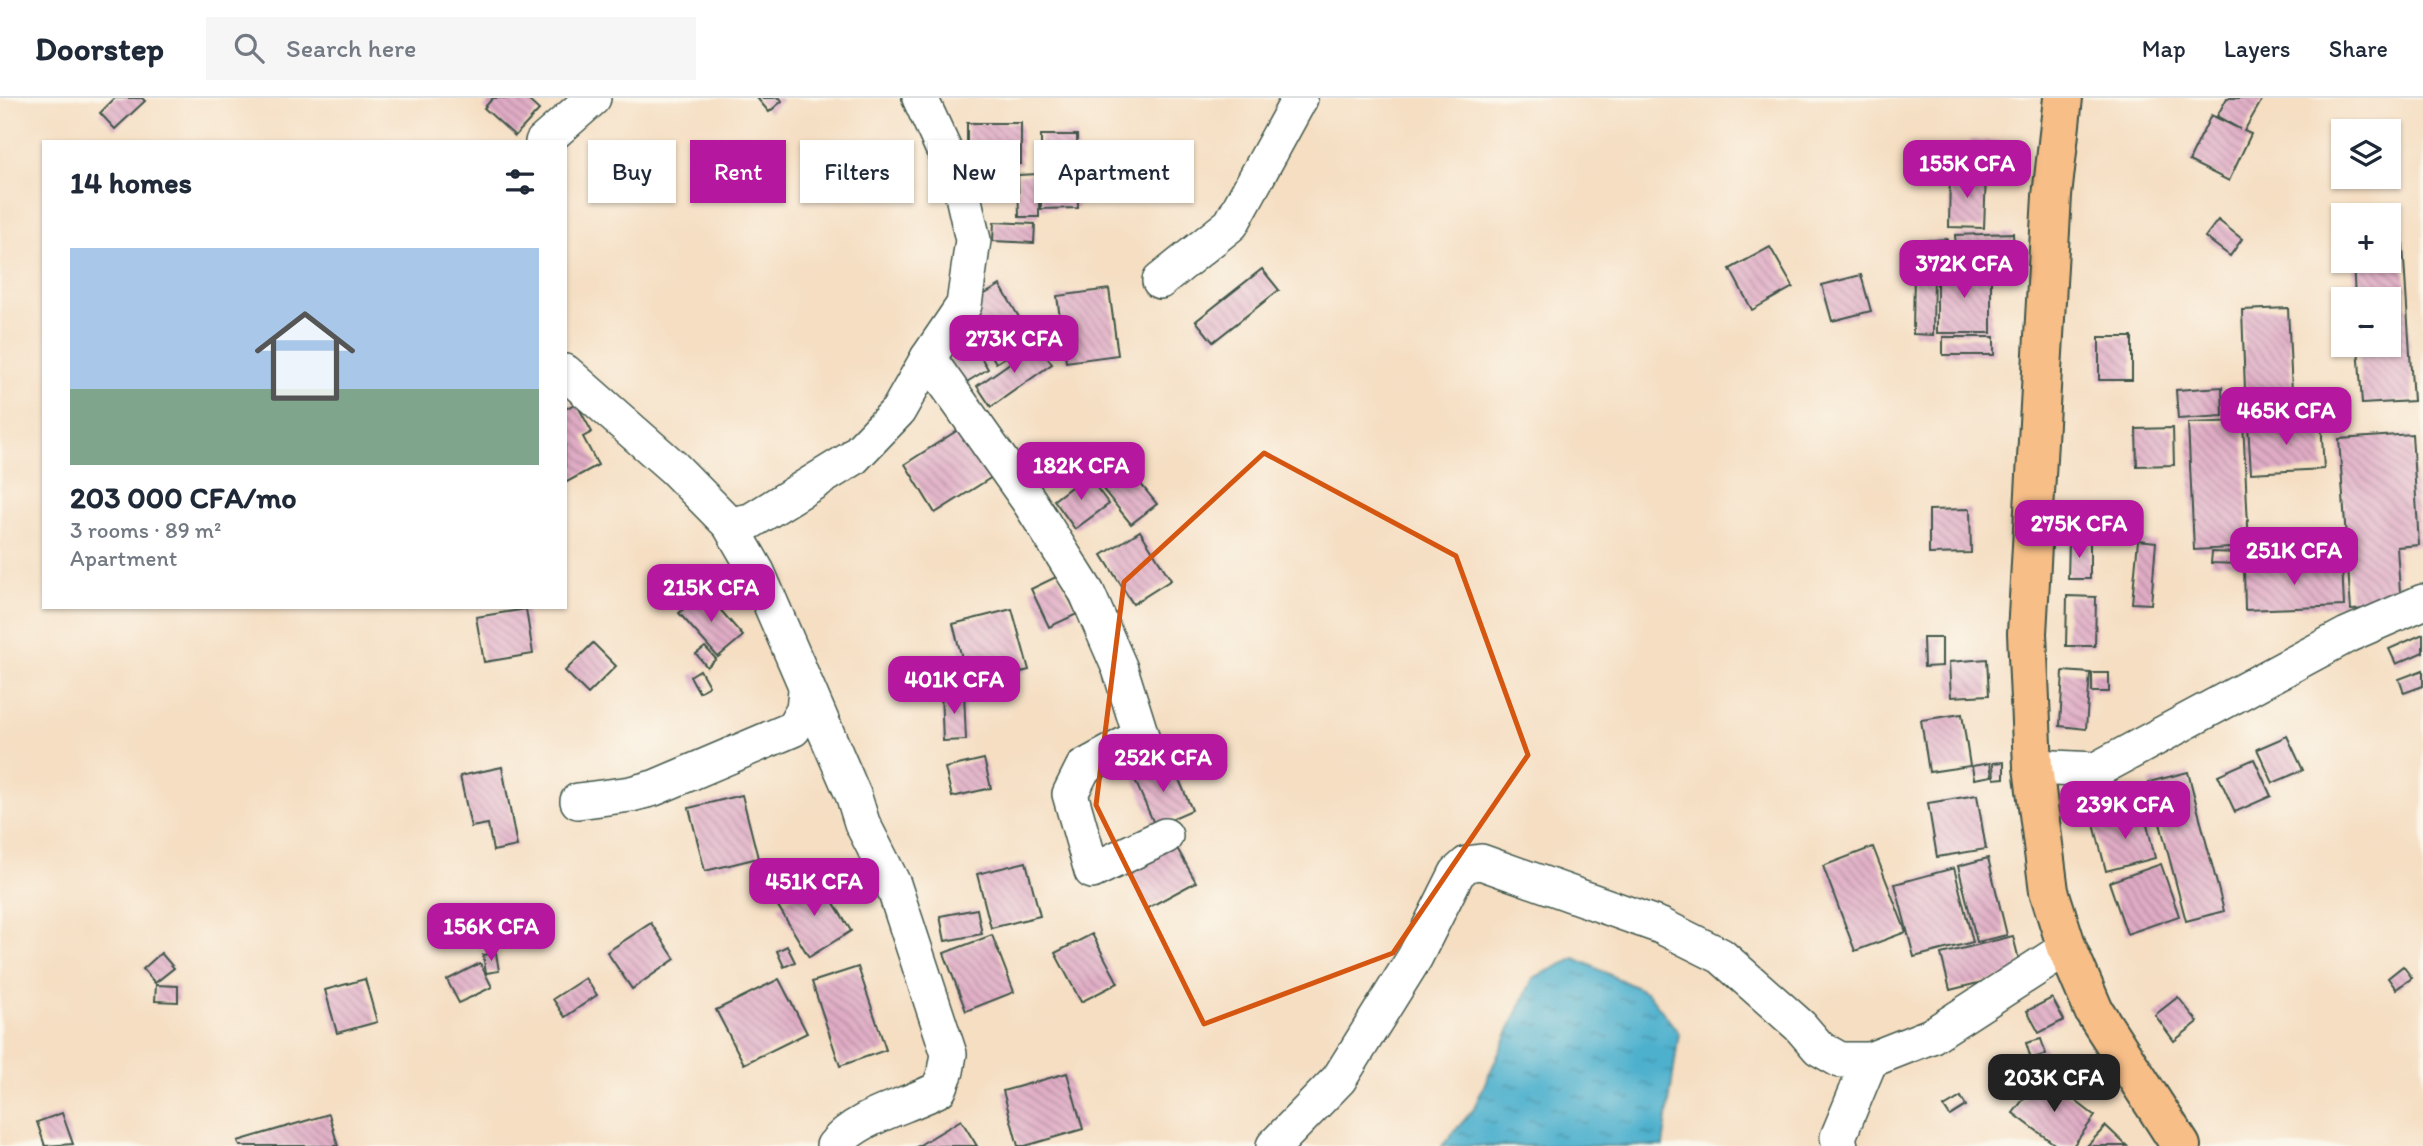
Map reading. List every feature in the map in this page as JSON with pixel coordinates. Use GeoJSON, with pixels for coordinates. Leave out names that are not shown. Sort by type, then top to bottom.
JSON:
{"type":"FeatureCollection","features":[{"type":"Feature","properties":{"kind":"main road"},"geometry":{"type":"LineString","coordinates":[[2063,98],[2052,196],[2026,633],[2033,767],[2049,891],[2067,948],[2094,1012],[2181,1146]]}},
{"type":"Feature","properties":{"kind":"street"},"geometry":{"type":"LineString","coordinates":[[545,140],[593,98]]}},
{"type":"Feature","properties":{"kind":"street"},"geometry":{"type":"LineString","coordinates":[[730,525],[751,521],[853,458],[898,411],[964,305],[972,240],[961,187],[920,98]]}},
{"type":"Feature","properties":{"kind":"street"},"geometry":{"type":"LineString","coordinates":[[1160,281],[1231,224],[1300,98]]}},
{"type":"Feature","properties":{"kind":"street"},"geometry":{"type":"LineString","coordinates":[[929,358],[1029,501],[1087,593],[1120,669],[1140,736],[1083,768],[1070,794],[1092,871],[1165,836]]}},
{"type":"Feature","properties":{"kind":"street"},"geometry":{"type":"LineString","coordinates":[[567,374],[674,468],[730,525],[757,572],[854,797],[862,823],[893,884],[949,1054],[946,1071],[939,1089],[900,1108],[866,1120],[841,1137],[834,1146]]}},
{"type":"Feature","properties":{"kind":"street"},"geometry":{"type":"LineString","coordinates":[[2033,767],[2096,770],[2347,635],[2423,602]]}},
{"type":"Feature","properties":{"kind":"street"},"geometry":{"type":"LineString","coordinates":[[578,801],[654,788],[793,729],[804,710],[806,690]]}},
{"type":"Feature","properties":{"kind":"street"},"geometry":{"type":"LineString","coordinates":[[1275,1146],[1339,1079],[1415,957],[1457,873],[1467,864],[1481,862],[1661,926],[1721,956],[1800,1026],[1819,1048],[1840,1060],[1870,1060],[1931,1037],[2067,948]]}},
{"type":"Feature","properties":{"kind":"street"},"geometry":{"type":"LineString","coordinates":[[1840,1146],[1838,1137],[1870,1060]]}},
{"type":"Feature","properties":{"kind":"highlighted area"},"geometry":{"type":"Polygon","coordinates":[[[1264,453],[1456,556],[1528,755],[1393,953],[1204,1024],[1096,805],[1124,582],[1264,453]]]}},
{"type":"Feature","properties":{"kind":"water"},"geometry":{"type":"Polygon","coordinates":[[[1575,958],[1648,993],[1679,1033],[1663,1146],[1442,1146],[1473,1110],[1533,978],[1575,958]]]}},
{"type":"Feature","properties":{"kind":"building"},"geometry":{"type":"Polygon","coordinates":[[[115,98],[142,98],[145,101],[115,129],[100,113],[115,98]]]}},
{"type":"Feature","properties":{"kind":"building"},"geometry":{"type":"Polygon","coordinates":[[[493,98],[526,98],[539,110],[515,136],[484,108],[493,98]]]}},
{"type":"Feature","properties":{"kind":"building"},"geometry":{"type":"Polygon","coordinates":[[[757,98],[780,98],[782,101],[769,112],[757,98]]]}},
{"type":"Feature","properties":{"kind":"building"},"geometry":{"type":"Polygon","coordinates":[[[2227,98],[2263,98],[2244,131],[2251,134],[2229,181],[2189,161],[2211,115],[2240,129],[2217,116],[2227,98]]]}},
{"type":"Feature","properties":{"kind":"building"},"geometry":{"type":"Polygon","coordinates":[[[967,123],[1021,123],[1021,164],[1020,140],[967,140],[967,123]]]}},
{"type":"Feature","properties":{"kind":"building"},"geometry":{"type":"Polygon","coordinates":[[[1041,135],[1077,135],[1077,140],[1041,140],[1041,135]]]}},
{"type":"Feature","properties":{"kind":"building"},"geometry":{"type":"Polygon","coordinates":[[[1970,140],[2013,142],[2011,169],[1969,167],[1970,140]]]}},
{"type":"Feature","properties":{"kind":"building"},"geometry":{"type":"Polygon","coordinates":[[[1950,172],[1986,174],[1984,228],[1949,227],[1950,172]]]}},
{"type":"Feature","properties":{"kind":"building"},"geometry":{"type":"Polygon","coordinates":[[[1034,174],[1034,203],[1039,203],[1039,217],[1019,217],[1020,175],[1034,174]]]}},
{"type":"Feature","properties":{"kind":"building"},"geometry":{"type":"Polygon","coordinates":[[[1041,203],[1078,203],[1078,208],[1041,209],[1041,203]]]}},
{"type":"Feature","properties":{"kind":"building"},"geometry":{"type":"Polygon","coordinates":[[[2218,220],[2242,239],[2230,256],[2205,237],[2218,220]]]}},
{"type":"Feature","properties":{"kind":"building"},"geometry":{"type":"Polygon","coordinates":[[[994,222],[1035,224],[1034,243],[993,241],[994,222]]]}},
{"type":"Feature","properties":{"kind":"building"},"geometry":{"type":"Polygon","coordinates":[[[2401,229],[2413,401],[2362,404],[2359,357],[2401,357],[2401,287],[2354,287],[2354,273],[2401,273],[2401,229]]]}},
{"type":"Feature","properties":{"kind":"building"},"geometry":{"type":"Polygon","coordinates":[[[2013,233],[2014,257],[1957,260],[1955,235],[2013,233]]]}},
{"type":"Feature","properties":{"kind":"building"},"geometry":{"type":"Polygon","coordinates":[[[1947,239],[1948,258],[1906,260],[1905,242],[1947,239]]]}},
{"type":"Feature","properties":{"kind":"building"},"geometry":{"type":"Polygon","coordinates":[[[1770,247],[1793,287],[1752,310],[1730,269],[1770,247]]]}},
{"type":"Feature","properties":{"kind":"building"},"geometry":{"type":"Polygon","coordinates":[[[1937,268],[1991,268],[1991,333],[1937,333],[1937,268]]]}},
{"type":"Feature","properties":{"kind":"building"},"geometry":{"type":"Polygon","coordinates":[[[1262,269],[1279,290],[1213,342],[1196,321],[1262,269]]]}},
{"type":"Feature","properties":{"kind":"building"},"geometry":{"type":"Polygon","coordinates":[[[1914,269],[1934,269],[1933,335],[1913,334],[1914,269]]]}},
{"type":"Feature","properties":{"kind":"building"},"geometry":{"type":"Polygon","coordinates":[[[1861,275],[1871,311],[1832,321],[1822,285],[1861,275]]]}},
{"type":"Feature","properties":{"kind":"building"},"geometry":{"type":"Polygon","coordinates":[[[1000,285],[1033,341],[996,363],[963,307],[1000,285]]]}},
{"type":"Feature","properties":{"kind":"building"},"geometry":{"type":"Polygon","coordinates":[[[1109,289],[1118,355],[1066,362],[1057,296],[1109,289]]]}},
{"type":"Feature","properties":{"kind":"building"},"geometry":{"type":"Polygon","coordinates":[[[2288,308],[2293,414],[2246,416],[2242,310],[2288,308]]]}},
{"type":"Feature","properties":{"kind":"building"},"geometry":{"type":"Polygon","coordinates":[[[1943,337],[1994,337],[1994,355],[1943,355],[1943,337]]]}},
{"type":"Feature","properties":{"kind":"building"},"geometry":{"type":"Polygon","coordinates":[[[2099,337],[2132,337],[2132,380],[2099,380],[2099,337]]]}},
{"type":"Feature","properties":{"kind":"building"},"geometry":{"type":"Polygon","coordinates":[[[971,341],[988,369],[965,383],[947,355],[971,341]]]}},
{"type":"Feature","properties":{"kind":"building"},"geometry":{"type":"Polygon","coordinates":[[[1037,344],[1052,364],[991,407],[977,386],[1037,344]]]}},
{"type":"Feature","properties":{"kind":"building"},"geometry":{"type":"Polygon","coordinates":[[[2222,387],[2223,416],[2178,419],[2176,390],[2222,387]]]}},
{"type":"Feature","properties":{"kind":"building"},"geometry":{"type":"Polygon","coordinates":[[[576,403],[592,432],[583,437],[598,465],[567,482],[567,408],[576,403]]]}},
{"type":"Feature","properties":{"kind":"building"},"geometry":{"type":"Polygon","coordinates":[[[2243,421],[2249,547],[2194,550],[2188,423],[2243,421]]]}},
{"type":"Feature","properties":{"kind":"building"},"geometry":{"type":"Polygon","coordinates":[[[2321,421],[2324,469],[2251,473],[2248,425],[2321,421]]]}},
{"type":"Feature","properties":{"kind":"building"},"geometry":{"type":"Polygon","coordinates":[[[969,423],[1000,472],[935,513],[905,464],[969,423]]]}},
{"type":"Feature","properties":{"kind":"building"},"geometry":{"type":"Polygon","coordinates":[[[2173,428],[2174,465],[2137,466],[2136,429],[2173,428]]]}},
{"type":"Feature","properties":{"kind":"building"},"geometry":{"type":"Polygon","coordinates":[[[2412,434],[2419,545],[2397,547],[2401,607],[2351,610],[2339,439],[2412,434]]]}},
{"type":"Feature","properties":{"kind":"building"},"geometry":{"type":"Polygon","coordinates":[[[1115,452],[1157,504],[1131,524],[1089,472],[1115,452]]]}},
{"type":"Feature","properties":{"kind":"building"},"geometry":{"type":"Polygon","coordinates":[[[1087,475],[1109,504],[1075,529],[1054,500],[1087,475]]]}},
{"type":"Feature","properties":{"kind":"building"},"geometry":{"type":"Polygon","coordinates":[[[1970,509],[1971,553],[1929,554],[1929,510],[1970,509]]]}},
{"type":"Feature","properties":{"kind":"building"},"geometry":{"type":"Polygon","coordinates":[[[1140,531],[1171,580],[1133,604],[1102,555],[1140,531]]]}},
{"type":"Feature","properties":{"kind":"building"},"geometry":{"type":"Polygon","coordinates":[[[2138,540],[2156,542],[2151,604],[2132,603],[2138,540]]]}},
{"type":"Feature","properties":{"kind":"building"},"geometry":{"type":"Polygon","coordinates":[[[2069,541],[2090,541],[2090,579],[2068,579],[2069,541]]]}},
{"type":"Feature","properties":{"kind":"building"},"geometry":{"type":"Polygon","coordinates":[[[2212,552],[2239,553],[2239,564],[2211,563],[2212,552]]]}},
{"type":"Feature","properties":{"kind":"building"},"geometry":{"type":"Polygon","coordinates":[[[2342,563],[2344,606],[2245,610],[2244,567],[2342,563]]]}},
{"type":"Feature","properties":{"kind":"building"},"geometry":{"type":"Polygon","coordinates":[[[1058,576],[1077,614],[1049,627],[1031,589],[1058,576]]]}},
{"type":"Feature","properties":{"kind":"building"},"geometry":{"type":"Polygon","coordinates":[[[704,591],[743,636],[718,657],[679,613],[704,591]]]}},
{"type":"Feature","properties":{"kind":"building"},"geometry":{"type":"Polygon","coordinates":[[[2067,596],[2096,597],[2095,646],[2066,646],[2067,596]]]}},
{"type":"Feature","properties":{"kind":"building"},"geometry":{"type":"Polygon","coordinates":[[[526,609],[533,654],[484,662],[476,617],[526,609]]]}},
{"type":"Feature","properties":{"kind":"building"},"geometry":{"type":"Polygon","coordinates":[[[1012,609],[1029,670],[969,685],[953,624],[1012,609]]]}},
{"type":"Feature","properties":{"kind":"building"},"geometry":{"type":"Polygon","coordinates":[[[2423,634],[2423,652],[2396,664],[2389,649],[2423,634]]]}},
{"type":"Feature","properties":{"kind":"building"},"geometry":{"type":"Polygon","coordinates":[[[1923,638],[1942,638],[1942,666],[1924,667],[1923,638]]]}},
{"type":"Feature","properties":{"kind":"building"},"geometry":{"type":"Polygon","coordinates":[[[593,643],[616,666],[588,694],[565,671],[593,643]]]}},
{"type":"Feature","properties":{"kind":"building"},"geometry":{"type":"Polygon","coordinates":[[[705,647],[716,659],[707,667],[696,654],[705,647]]]}},
{"type":"Feature","properties":{"kind":"building"},"geometry":{"type":"Polygon","coordinates":[[[1987,659],[1989,695],[1951,697],[1949,662],[1987,659]]]}},
{"type":"Feature","properties":{"kind":"building"},"geometry":{"type":"Polygon","coordinates":[[[700,670],[709,686],[699,692],[690,676],[700,670]]]}},
{"type":"Feature","properties":{"kind":"building"},"geometry":{"type":"Polygon","coordinates":[[[2423,670],[2423,686],[2404,693],[2399,679],[2423,670]]]}},
{"type":"Feature","properties":{"kind":"building"},"geometry":{"type":"Polygon","coordinates":[[[2063,671],[2090,673],[2086,729],[2060,726],[2063,671]]]}},
{"type":"Feature","properties":{"kind":"building"},"geometry":{"type":"Polygon","coordinates":[[[2092,673],[2109,673],[2109,692],[2092,692],[2092,673]]]}},
{"type":"Feature","properties":{"kind":"building"},"geometry":{"type":"Polygon","coordinates":[[[964,691],[966,740],[943,741],[941,692],[964,691]]]}},
{"type":"Feature","properties":{"kind":"building"},"geometry":{"type":"Polygon","coordinates":[[[1962,714],[1970,766],[1929,772],[1921,720],[1962,714]]]}},
{"type":"Feature","properties":{"kind":"building"},"geometry":{"type":"Polygon","coordinates":[[[2287,736],[2303,770],[2273,783],[2257,749],[2287,736]]]}},
{"type":"Feature","properties":{"kind":"building"},"geometry":{"type":"Polygon","coordinates":[[[984,759],[991,788],[952,797],[945,768],[984,759]]]}},
{"type":"Feature","properties":{"kind":"building"},"geometry":{"type":"Polygon","coordinates":[[[2254,759],[2271,796],[2235,812],[2218,775],[2254,759]]]}},
{"type":"Feature","properties":{"kind":"building"},"geometry":{"type":"Polygon","coordinates":[[[2004,762],[2004,778],[1994,779],[1993,763],[2004,762]]]}},
{"type":"Feature","properties":{"kind":"building"},"geometry":{"type":"Polygon","coordinates":[[[1172,763],[1192,810],[1155,826],[1134,778],[1172,763]]]}},
{"type":"Feature","properties":{"kind":"building"},"geometry":{"type":"Polygon","coordinates":[[[1990,763],[1992,776],[1974,779],[1972,766],[1990,763]]]}},
{"type":"Feature","properties":{"kind":"building"},"geometry":{"type":"Polygon","coordinates":[[[502,767],[517,846],[493,851],[488,824],[471,827],[460,776],[502,767]]]}},
{"type":"Feature","properties":{"kind":"building"},"geometry":{"type":"Polygon","coordinates":[[[2188,772],[2224,911],[2186,921],[2149,782],[2188,772]]]}},
{"type":"Feature","properties":{"kind":"building"},"geometry":{"type":"Polygon","coordinates":[[[742,795],[758,858],[705,871],[689,808],[742,795]]]}},
{"type":"Feature","properties":{"kind":"building"},"geometry":{"type":"Polygon","coordinates":[[[1977,795],[1986,849],[1937,857],[1928,803],[1977,795]]]}},
{"type":"Feature","properties":{"kind":"building"},"geometry":{"type":"Polygon","coordinates":[[[2144,811],[2155,858],[2106,871],[2094,824],[2144,811]]]}},
{"type":"Feature","properties":{"kind":"building"},"geometry":{"type":"Polygon","coordinates":[[[1172,839],[1196,882],[1146,909],[1123,866],[1172,839]]]}},
{"type":"Feature","properties":{"kind":"building"},"geometry":{"type":"Polygon","coordinates":[[[1873,847],[1906,932],[1855,951],[1823,866],[1873,847]]]}},
{"type":"Feature","properties":{"kind":"building"},"geometry":{"type":"Polygon","coordinates":[[[1988,858],[2007,935],[1977,942],[1958,866],[1988,858]]]}},
{"type":"Feature","properties":{"kind":"building"},"geometry":{"type":"Polygon","coordinates":[[[1026,862],[1040,916],[991,928],[977,874],[1026,862]]]}},
{"type":"Feature","properties":{"kind":"building"},"geometry":{"type":"Polygon","coordinates":[[[2161,864],[2179,916],[2127,934],[2109,882],[2161,864]]]}},
{"type":"Feature","properties":{"kind":"building"},"geometry":{"type":"Polygon","coordinates":[[[1954,868],[1973,942],[1914,957],[1895,884],[1954,868]]]}},
{"type":"Feature","properties":{"kind":"building"},"geometry":{"type":"Polygon","coordinates":[[[820,880],[851,931],[809,957],[778,906],[820,880]]]}},
{"type":"Feature","properties":{"kind":"building"},"geometry":{"type":"Polygon","coordinates":[[[977,909],[982,934],[945,941],[940,916],[977,909]]]}},
{"type":"Feature","properties":{"kind":"building"},"geometry":{"type":"Polygon","coordinates":[[[651,923],[675,959],[632,989],[607,952],[651,923]]]}},
{"type":"Feature","properties":{"kind":"building"},"geometry":{"type":"Polygon","coordinates":[[[1092,934],[1118,983],[1081,1002],[1055,953],[1092,934]]]}},
{"type":"Feature","properties":{"kind":"building"},"geometry":{"type":"Polygon","coordinates":[[[992,935],[1014,992],[966,1011],[944,953],[992,935]]]}},
{"type":"Feature","properties":{"kind":"building"},"geometry":{"type":"Polygon","coordinates":[[[2013,936],[2022,972],[1950,990],[1941,954],[2013,936]]]}},
{"type":"Feature","properties":{"kind":"building"},"geometry":{"type":"Polygon","coordinates":[[[787,946],[795,962],[784,967],[777,951],[787,946]]]}},
{"type":"Feature","properties":{"kind":"building"},"geometry":{"type":"Polygon","coordinates":[[[161,953],[174,968],[155,983],[143,969],[161,953]]]}},
{"type":"Feature","properties":{"kind":"building"},"geometry":{"type":"Polygon","coordinates":[[[496,953],[499,971],[486,973],[483,955],[496,953]]]}},
{"type":"Feature","properties":{"kind":"building"},"geometry":{"type":"Polygon","coordinates":[[[480,963],[492,987],[459,1003],[447,980],[480,963]]]}},
{"type":"Feature","properties":{"kind":"building"},"geometry":{"type":"Polygon","coordinates":[[[2403,966],[2412,978],[2396,989],[2388,978],[2403,966]]]}},
{"type":"Feature","properties":{"kind":"building"},"geometry":{"type":"Polygon","coordinates":[[[858,967],[886,1050],[840,1066],[812,982],[858,967]]]}},
{"type":"Feature","properties":{"kind":"building"},"geometry":{"type":"Polygon","coordinates":[[[585,978],[597,995],[565,1017],[553,999],[585,978]]]}},
{"type":"Feature","properties":{"kind":"building"},"geometry":{"type":"Polygon","coordinates":[[[365,979],[377,1022],[337,1033],[325,990],[365,979]]]}},
{"type":"Feature","properties":{"kind":"building"},"geometry":{"type":"Polygon","coordinates":[[[779,979],[807,1033],[744,1064],[716,1010],[779,979]]]}},
{"type":"Feature","properties":{"kind":"building"},"geometry":{"type":"Polygon","coordinates":[[[156,985],[178,986],[178,1002],[155,1001],[156,985]]]}},
{"type":"Feature","properties":{"kind":"building"},"geometry":{"type":"Polygon","coordinates":[[[2178,997],[2198,1022],[2174,1041],[2155,1015],[2178,997]]]}},
{"type":"Feature","properties":{"kind":"building"},"geometry":{"type":"Polygon","coordinates":[[[2052,998],[2064,1020],[2039,1033],[2027,1011],[2052,998]]]}},
{"type":"Feature","properties":{"kind":"building"},"geometry":{"type":"Polygon","coordinates":[[[2041,1039],[2046,1054],[2031,1059],[2026,1043],[2041,1039]]]}},
{"type":"Feature","properties":{"kind":"building"},"geometry":{"type":"Polygon","coordinates":[[[1067,1073],[1083,1129],[1018,1146],[1003,1091],[1067,1073]]]}},
{"type":"Feature","properties":{"kind":"building"},"geometry":{"type":"Polygon","coordinates":[[[2042,1075],[2095,1116],[2073,1146],[2057,1146],[2013,1113],[2042,1075]]]}},
{"type":"Feature","properties":{"kind":"building"},"geometry":{"type":"Polygon","coordinates":[[[1961,1097],[1966,1106],[1950,1116],[1944,1107],[1961,1097]]]}},
{"type":"Feature","properties":{"kind":"building"},"geometry":{"type":"Polygon","coordinates":[[[62,1113],[73,1144],[45,1146],[37,1122],[62,1113]]]}},
{"type":"Feature","properties":{"kind":"building"},"geometry":{"type":"Polygon","coordinates":[[[329,1114],[338,1146],[240,1146],[238,1141],[329,1114]]]}},
{"type":"Feature","properties":{"kind":"building"},"geometry":{"type":"Polygon","coordinates":[[[961,1120],[977,1146],[918,1146],[961,1120]]]}},
{"type":"Feature","properties":{"kind":"building"},"geometry":{"type":"Polygon","coordinates":[[[2106,1126],[2127,1146],[2087,1146],[2106,1126]]]}}]}
